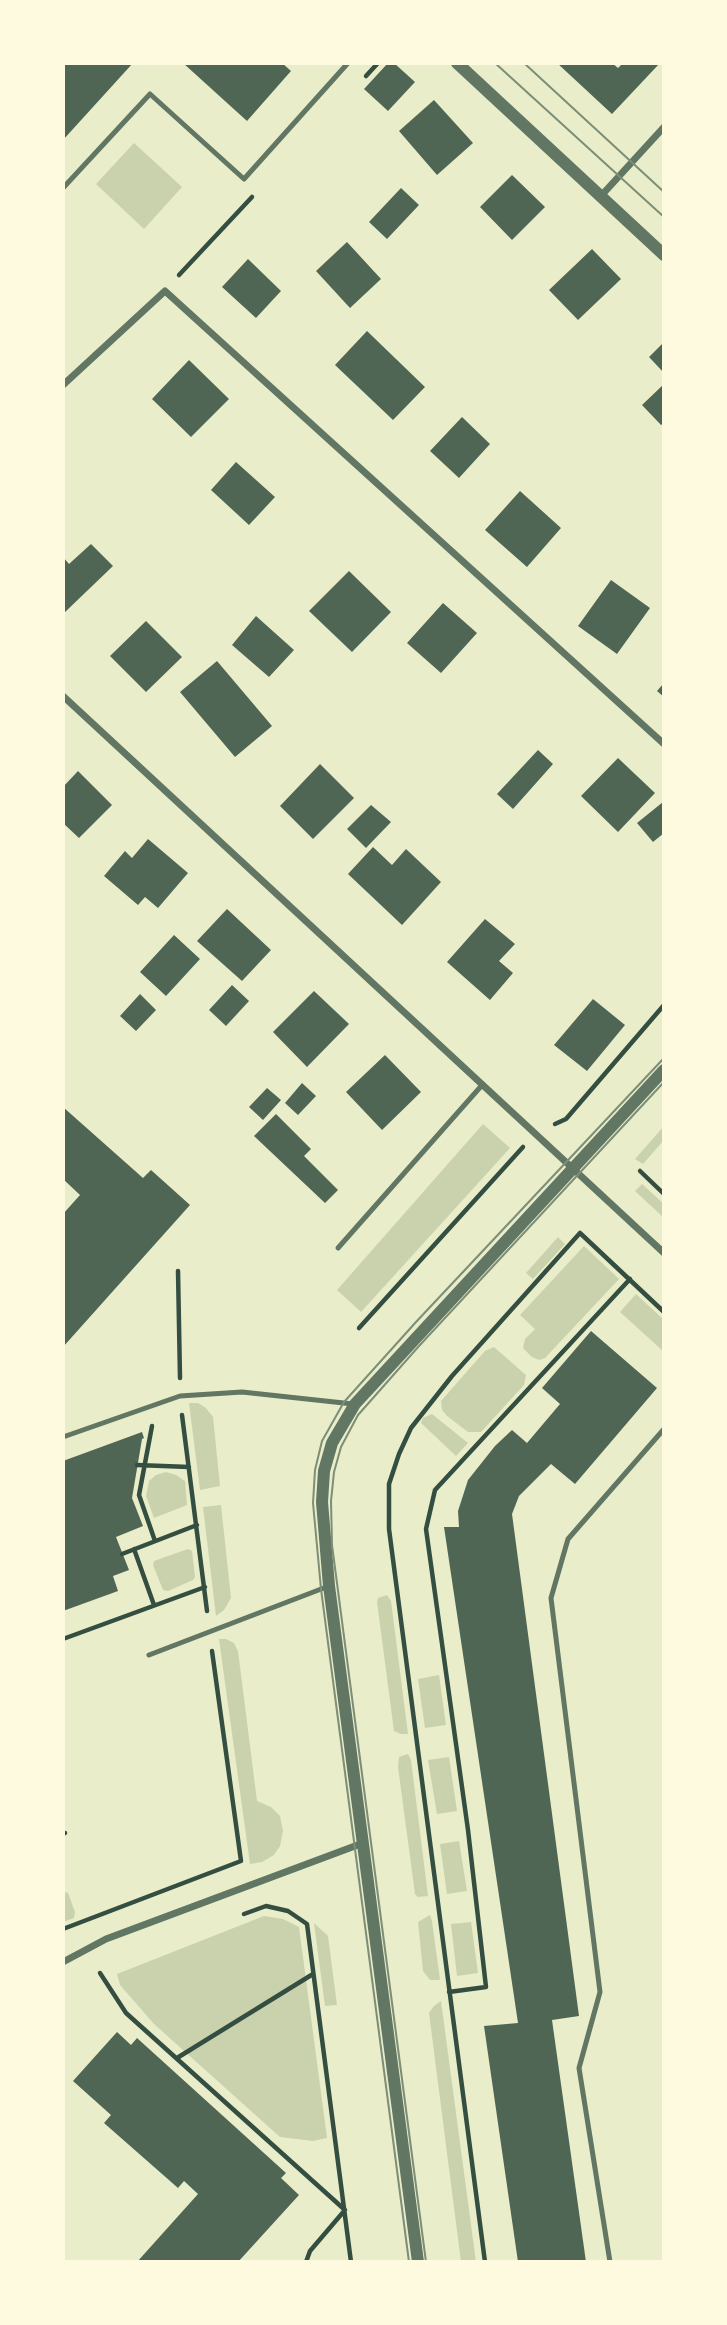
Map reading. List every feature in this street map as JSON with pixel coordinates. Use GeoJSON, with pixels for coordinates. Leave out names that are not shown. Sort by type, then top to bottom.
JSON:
{"type":"FeatureCollection","features":[{"type":"Feature","properties":{"kind":"street"},"geometry":{"type":"LineString","coordinates":[[457,63],[664,255]]}},
{"type":"Feature","properties":{"kind":"street"},"geometry":{"type":"LineString","coordinates":[[600,197],[664,127]]}},
{"type":"Feature","properties":{"kind":"street"},"geometry":{"type":"LineString","coordinates":[[63,385],[164,291],[664,744]]}},
{"type":"Feature","properties":{"kind":"street"},"geometry":{"type":"LineString","coordinates":[[63,696],[664,1254]]}},
{"type":"Feature","properties":{"kind":"street"},"geometry":{"type":"LineString","coordinates":[[418,2262],[328,1586],[322,1502],[324,1471],[332,1443],[355,1404],[664,1070]]}},
{"type":"Feature","properties":{"kind":"street"},"geometry":{"type":"LineString","coordinates":[[63,1962],[106,1938],[363,1843]]}},
{"type":"Feature","properties":{"kind":"lane"},"geometry":{"type":"LineString","coordinates":[[63,188],[149,94],[244,179],[348,63]]}},
{"type":"Feature","properties":{"kind":"lane"},"geometry":{"type":"LineString","coordinates":[[338,1248],[483,1084]]}},
{"type":"Feature","properties":{"kind":"lane"},"geometry":{"type":"LineString","coordinates":[[63,1437],[180,1396],[242,1392],[355,1404]]}},
{"type":"Feature","properties":{"kind":"lane"},"geometry":{"type":"LineString","coordinates":[[610,2262],[579,2068],[600,1992],[551,1598],[568,1539],[664,1429]]}},
{"type":"Feature","properties":{"kind":"lane"},"geometry":{"type":"LineString","coordinates":[[149,1655],[328,1586]]}},
{"type":"Feature","properties":{"kind":"path"},"geometry":{"type":"LineString","coordinates":[[359,1328],[535,1134],[566,1119],[664,1005]]}},
{"type":"Feature","properties":{"kind":"path"},"geometry":{"type":"LineString","coordinates":[[640,1171],[664,1194]]}},
{"type":"Feature","properties":{"kind":"path"},"geometry":{"type":"LineString","coordinates":[[485,2262],[389,1529],[389,1484],[411,1428],[452,1377],[580,1233],[664,1312]]}},
{"type":"Feature","properties":{"kind":"path"},"geometry":{"type":"LineString","coordinates":[[63,1929],[241,1860],[180,1396],[178,1271]]}},
{"type":"Feature","properties":{"kind":"path"},"geometry":{"type":"LineString","coordinates":[[449,1992],[486,1987],[468,1830],[426,1529],[435,1490],[630,1279]]}},
{"type":"Feature","properties":{"kind":"path"},"geometry":{"type":"LineString","coordinates":[[147,1450],[139,1495],[155,1541]]}},
{"type":"Feature","properties":{"kind":"path"},"geometry":{"type":"LineString","coordinates":[[137,1465],[189,1467]]}},
{"type":"Feature","properties":{"kind":"path"},"geometry":{"type":"LineString","coordinates":[[122,1554],[197,1525]]}},
{"type":"Feature","properties":{"kind":"path"},"geometry":{"type":"LineString","coordinates":[[134,1549],[154,1605]]}},
{"type":"Feature","properties":{"kind":"path"},"geometry":{"type":"LineString","coordinates":[[63,1639],[205,1587]]}},
{"type":"Feature","properties":{"kind":"path"},"geometry":{"type":"LineString","coordinates":[[244,1914],[266,1906],[288,1911],[307,1924],[351,2262]]}},
{"type":"Feature","properties":{"kind":"path"},"geometry":{"type":"LineString","coordinates":[[100,1973],[126,2013],[345,2210]]}},
{"type":"Feature","properties":{"kind":"path"},"geometry":{"type":"LineString","coordinates":[[177,2058],[313,1974]]}},
{"type":"Feature","properties":{"kind":"path"},"geometry":{"type":"LineString","coordinates":[[306,2262],[310,2251],[345,2210]]}},
{"type":"Feature","properties":{"kind":"green space"},"geometry":{"type":"Polygon","coordinates":[[[134,143],[182,187],[144,229],[96,184],[134,143]]]}},
{"type":"Feature","properties":{"kind":"green space"},"geometry":{"type":"Polygon","coordinates":[[[483,1124],[510,1148],[361,1312],[337,1290],[483,1124]]]}},
{"type":"Feature","properties":{"kind":"green space"},"geometry":{"type":"Polygon","coordinates":[[[664,1126],[664,1140],[643,1164],[635,1159],[664,1126]]]}},
{"type":"Feature","properties":{"kind":"green space"},"geometry":{"type":"Polygon","coordinates":[[[642,1184],[664,1204],[664,1218],[635,1191],[642,1184]]]}},
{"type":"Feature","properties":{"kind":"green space"},"geometry":{"type":"Polygon","coordinates":[[[558,1237],[565,1244],[533,1279],[526,1273],[558,1237]]]}},
{"type":"Feature","properties":{"kind":"green space"},"geometry":{"type":"Polygon","coordinates":[[[584,1246],[619,1279],[545,1358],[539,1360],[532,1357],[523,1348],[525,1339],[535,1329],[520,1315],[584,1246]]]}},
{"type":"Feature","properties":{"kind":"green space"},"geometry":{"type":"Polygon","coordinates":[[[636,1294],[664,1320],[664,1352],[620,1312],[636,1294]]]}},
{"type":"Feature","properties":{"kind":"green space"},"geometry":{"type":"Polygon","coordinates":[[[494,1347],[526,1375],[524,1385],[481,1432],[468,1432],[447,1416],[442,1410],[441,1401],[485,1351],[494,1347]]]}},
{"type":"Feature","properties":{"kind":"green space"},"geometry":{"type":"Polygon","coordinates":[[[189,1403],[198,1403],[213,1417],[220,1486],[200,1490],[189,1403]]]}},
{"type":"Feature","properties":{"kind":"green space"},"geometry":{"type":"Polygon","coordinates":[[[432,1414],[468,1443],[456,1456],[421,1423],[423,1418],[432,1414]]]}},
{"type":"Feature","properties":{"kind":"green space"},"geometry":{"type":"Polygon","coordinates":[[[166,1472],[185,1481],[187,1505],[154,1518],[146,1496],[149,1481],[166,1472]]]}},
{"type":"Feature","properties":{"kind":"green space"},"geometry":{"type":"Polygon","coordinates":[[[221,1505],[231,1598],[224,1610],[216,1616],[203,1507],[221,1505]]]}},
{"type":"Feature","properties":{"kind":"green space"},"geometry":{"type":"Polygon","coordinates":[[[188,1549],[192,1551],[195,1577],[168,1591],[163,1590],[153,1565],[154,1561],[188,1549]]]}},
{"type":"Feature","properties":{"kind":"green space"},"geometry":{"type":"Polygon","coordinates":[[[387,1595],[391,1601],[408,1734],[394,1731],[377,1602],[378,1598],[387,1595]]]}},
{"type":"Feature","properties":{"kind":"green space"},"geometry":{"type":"Polygon","coordinates":[[[219,1639],[234,1643],[238,1651],[257,1801],[271,1807],[280,1816],[283,1831],[280,1846],[274,1855],[262,1862],[250,1864],[219,1639]]]}},
{"type":"Feature","properties":{"kind":"green space"},"geometry":{"type":"Polygon","coordinates":[[[439,1675],[446,1725],[425,1728],[418,1679],[439,1675]]]}},
{"type":"Feature","properties":{"kind":"green space"},"geometry":{"type":"Polygon","coordinates":[[[408,1754],[411,1760],[428,1896],[418,1897],[415,1894],[398,1767],[399,1757],[408,1754]]]}},
{"type":"Feature","properties":{"kind":"green space"},"geometry":{"type":"Polygon","coordinates":[[[449,1757],[457,1811],[437,1814],[428,1760],[449,1757]]]}},
{"type":"Feature","properties":{"kind":"green space"},"geometry":{"type":"Polygon","coordinates":[[[459,1841],[467,1891],[447,1894],[440,1844],[459,1841]]]}},
{"type":"Feature","properties":{"kind":"green space"},"geometry":{"type":"Polygon","coordinates":[[[63,1891],[68,1893],[75,1912],[74,1918],[63,1922],[63,1891]]]}},
{"type":"Feature","properties":{"kind":"green space"},"geometry":{"type":"Polygon","coordinates":[[[430,1915],[440,1980],[430,1980],[423,1971],[418,1922],[430,1915]]]}},
{"type":"Feature","properties":{"kind":"green space"},"geometry":{"type":"Polygon","coordinates":[[[264,1916],[283,1919],[299,1927],[327,2138],[313,2141],[280,2137],[154,2024],[120,1985],[117,1974],[264,1916]]]}},
{"type":"Feature","properties":{"kind":"green space"},"geometry":{"type":"Polygon","coordinates":[[[471,1922],[478,1973],[457,1976],[451,1924],[471,1922]]]}},
{"type":"Feature","properties":{"kind":"green space"},"geometry":{"type":"Polygon","coordinates":[[[314,1923],[328,1936],[337,2005],[325,2006],[314,1923]]]}},
{"type":"Feature","properties":{"kind":"green space"},"geometry":{"type":"Polygon","coordinates":[[[441,2001],[476,2262],[461,2262],[429,2013],[441,2001]]]}},
{"type":"Feature","properties":{"kind":"building"},"geometry":{"type":"Polygon","coordinates":[[[63,63],[133,63],[63,140],[63,63]]]}},
{"type":"Feature","properties":{"kind":"building"},"geometry":{"type":"Polygon","coordinates":[[[183,63],[282,63],[291,71],[247,121],[183,63]]]}},
{"type":"Feature","properties":{"kind":"building"},"geometry":{"type":"Polygon","coordinates":[[[388,63],[394,63],[415,82],[388,111],[364,89],[388,63]]]}},
{"type":"Feature","properties":{"kind":"building"},"geometry":{"type":"Polygon","coordinates":[[[557,63],[612,63],[618,68],[623,63],[660,63],[612,114],[557,63]]]}},
{"type":"Feature","properties":{"kind":"building"},"geometry":{"type":"Polygon","coordinates":[[[434,100],[473,143],[437,175],[399,131],[434,100]]]}},
{"type":"Feature","properties":{"kind":"building"},"geometry":{"type":"Polygon","coordinates":[[[512,175],[545,207],[512,240],[480,207],[512,175]]]}},
{"type":"Feature","properties":{"kind":"building"},"geometry":{"type":"Polygon","coordinates":[[[401,188],[419,205],[387,239],[369,222],[401,188]]]}},
{"type":"Feature","properties":{"kind":"building"},"geometry":{"type":"Polygon","coordinates":[[[347,242],[381,279],[350,308],[316,271],[347,242]]]}},
{"type":"Feature","properties":{"kind":"building"},"geometry":{"type":"Polygon","coordinates":[[[592,249],[621,279],[578,320],[549,290],[592,249]]]}},
{"type":"Feature","properties":{"kind":"building"},"geometry":{"type":"Polygon","coordinates":[[[248,259],[281,291],[256,318],[222,287],[248,259]]]}},
{"type":"Feature","properties":{"kind":"building"},"geometry":{"type":"Polygon","coordinates":[[[367,331],[425,387],[393,420],[335,365],[367,331]]]}},
{"type":"Feature","properties":{"kind":"building"},"geometry":{"type":"Polygon","coordinates":[[[664,342],[664,373],[649,357],[664,342]]]}},
{"type":"Feature","properties":{"kind":"building"},"geometry":{"type":"Polygon","coordinates":[[[189,360],[229,399],[191,437],[152,399],[189,360]]]}},
{"type":"Feature","properties":{"kind":"building"},"geometry":{"type":"Polygon","coordinates":[[[664,384],[664,423],[661,425],[642,405],[664,384]]]}},
{"type":"Feature","properties":{"kind":"building"},"geometry":{"type":"Polygon","coordinates":[[[462,417],[490,444],[459,478],[430,451],[462,417]]]}},
{"type":"Feature","properties":{"kind":"building"},"geometry":{"type":"Polygon","coordinates":[[[236,462],[275,497],[249,525],[211,490],[236,462]]]}},
{"type":"Feature","properties":{"kind":"building"},"geometry":{"type":"Polygon","coordinates":[[[520,491],[561,528],[527,567],[485,530],[520,491]]]}},
{"type":"Feature","properties":{"kind":"building"},"geometry":{"type":"Polygon","coordinates":[[[91,544],[113,566],[63,614],[63,557],[69,564],[91,544]]]}},
{"type":"Feature","properties":{"kind":"building"},"geometry":{"type":"Polygon","coordinates":[[[349,571],[391,612],[352,652],[309,611],[349,571]]]}},
{"type":"Feature","properties":{"kind":"building"},"geometry":{"type":"Polygon","coordinates":[[[611,580],[650,608],[617,654],[578,626],[611,580]]]}},
{"type":"Feature","properties":{"kind":"building"},"geometry":{"type":"Polygon","coordinates":[[[443,603],[477,633],[441,673],[407,643],[443,603]]]}},
{"type":"Feature","properties":{"kind":"building"},"geometry":{"type":"Polygon","coordinates":[[[256,616],[294,650],[269,677],[232,645],[256,616]]]}},
{"type":"Feature","properties":{"kind":"building"},"geometry":{"type":"Polygon","coordinates":[[[146,621],[182,657],[146,692],[110,656],[146,621]]]}},
{"type":"Feature","properties":{"kind":"building"},"geometry":{"type":"Polygon","coordinates":[[[217,661],[272,726],[235,757],[180,692],[217,661]]]}},
{"type":"Feature","properties":{"kind":"building"},"geometry":{"type":"Polygon","coordinates":[[[664,683],[664,697],[657,691],[664,683]]]}},
{"type":"Feature","properties":{"kind":"building"},"geometry":{"type":"Polygon","coordinates":[[[538,750],[553,764],[513,809],[497,794],[538,750]]]}},
{"type":"Feature","properties":{"kind":"building"},"geometry":{"type":"Polygon","coordinates":[[[618,758],[655,793],[618,832],[581,796],[618,758]]]}},
{"type":"Feature","properties":{"kind":"building"},"geometry":{"type":"Polygon","coordinates":[[[320,764],[354,798],[313,839],[280,806],[320,764]]]}},
{"type":"Feature","properties":{"kind":"building"},"geometry":{"type":"Polygon","coordinates":[[[78,771],[112,805],[79,838],[63,823],[63,787],[78,771]]]}},
{"type":"Feature","properties":{"kind":"building"},"geometry":{"type":"Polygon","coordinates":[[[663,802],[664,833],[653,842],[637,823],[663,802]]]}},
{"type":"Feature","properties":{"kind":"building"},"geometry":{"type":"Polygon","coordinates":[[[371,805],[391,822],[366,848],[347,829],[371,805]]]}},
{"type":"Feature","properties":{"kind":"building"},"geometry":{"type":"Polygon","coordinates":[[[148,839],[188,873],[158,908],[145,897],[138,905],[104,876],[125,851],[132,858],[148,839]]]}},
{"type":"Feature","properties":{"kind":"building"},"geometry":{"type":"Polygon","coordinates":[[[373,847],[392,865],[406,849],[441,882],[402,925],[348,874],[373,847]]]}},
{"type":"Feature","properties":{"kind":"building"},"geometry":{"type":"Polygon","coordinates":[[[227,909],[271,950],[242,981],[197,941],[227,909]]]}},
{"type":"Feature","properties":{"kind":"building"},"geometry":{"type":"Polygon","coordinates":[[[485,919],[515,944],[499,961],[513,973],[490,1000],[447,962],[485,919]]]}},
{"type":"Feature","properties":{"kind":"building"},"geometry":{"type":"Polygon","coordinates":[[[174,935],[200,959],[166,996],[140,972],[174,935]]]}},
{"type":"Feature","properties":{"kind":"building"},"geometry":{"type":"Polygon","coordinates":[[[232,985],[249,1001],[226,1026],[209,1010],[232,985]]]}},
{"type":"Feature","properties":{"kind":"building"},"geometry":{"type":"Polygon","coordinates":[[[314,991],[349,1024],[307,1067],[273,1032],[314,991]]]}},
{"type":"Feature","properties":{"kind":"building"},"geometry":{"type":"Polygon","coordinates":[[[140,994],[156,1010],[136,1031],[120,1016],[140,994]]]}},
{"type":"Feature","properties":{"kind":"building"},"geometry":{"type":"Polygon","coordinates":[[[593,999],[625,1025],[587,1071],[554,1045],[593,999]]]}},
{"type":"Feature","properties":{"kind":"building"},"geometry":{"type":"Polygon","coordinates":[[[385,1055],[421,1092],[382,1130],[346,1092],[385,1055]]]}},
{"type":"Feature","properties":{"kind":"building"},"geometry":{"type":"Polygon","coordinates":[[[302,1083],[316,1096],[298,1115],[285,1103],[302,1083]]]}},
{"type":"Feature","properties":{"kind":"building"},"geometry":{"type":"Polygon","coordinates":[[[267,1088],[281,1100],[263,1120],[249,1107],[267,1088]]]}},
{"type":"Feature","properties":{"kind":"building"},"geometry":{"type":"Polygon","coordinates":[[[63,1107],[143,1178],[151,1170],[190,1205],[63,1347],[63,1214],[80,1195],[63,1179],[63,1107]]]}},
{"type":"Feature","properties":{"kind":"building"},"geometry":{"type":"Polygon","coordinates":[[[276,1114],[311,1149],[304,1156],[338,1190],[325,1203],[254,1136],[276,1114]]]}},
{"type":"Feature","properties":{"kind":"building"},"geometry":{"type":"Polygon","coordinates":[[[591,1331],[657,1388],[575,1484],[551,1464],[519,1496],[512,1514],[579,2016],[552,2020],[586,2262],[518,2262],[484,2026],[518,2023],[444,1527],[459,1527],[458,1511],[468,1480],[495,1446],[512,1430],[527,1443],[560,1404],[542,1388],[591,1331]]]}},
{"type":"Feature","properties":{"kind":"building"},"geometry":{"type":"Polygon","coordinates":[[[142,1432],[144,1438],[132,1498],[143,1526],[116,1537],[129,1570],[113,1576],[118,1591],[63,1611],[63,1461],[142,1432]]]}},
{"type":"Feature","properties":{"kind":"building"},"geometry":{"type":"Polygon","coordinates":[[[117,2032],[131,2045],[137,2038],[286,2173],[281,2178],[299,2195],[238,2262],[137,2262],[198,2194],[184,2181],[178,2188],[104,2123],[111,2115],[73,2081],[117,2032]]]}},
{"type":"Feature","properties":{"kind":"tram line"},"geometry":{"type":"LineString","coordinates":[[495,63],[664,217]]}},
{"type":"Feature","properties":{"kind":"tram line"},"geometry":{"type":"LineString","coordinates":[[524,63],[664,192]]}},
{"type":"Feature","properties":{"kind":"tram line"},"geometry":{"type":"LineString","coordinates":[[409,2262],[321,1589],[313,1503],[315,1470],[322,1441],[344,1402],[664,1058]]}},
{"type":"Feature","properties":{"kind":"tram line"},"geometry":{"type":"LineString","coordinates":[[426,2262],[332,1545],[331,1501],[334,1472],[341,1447],[358,1415],[664,1082]]}}]}
